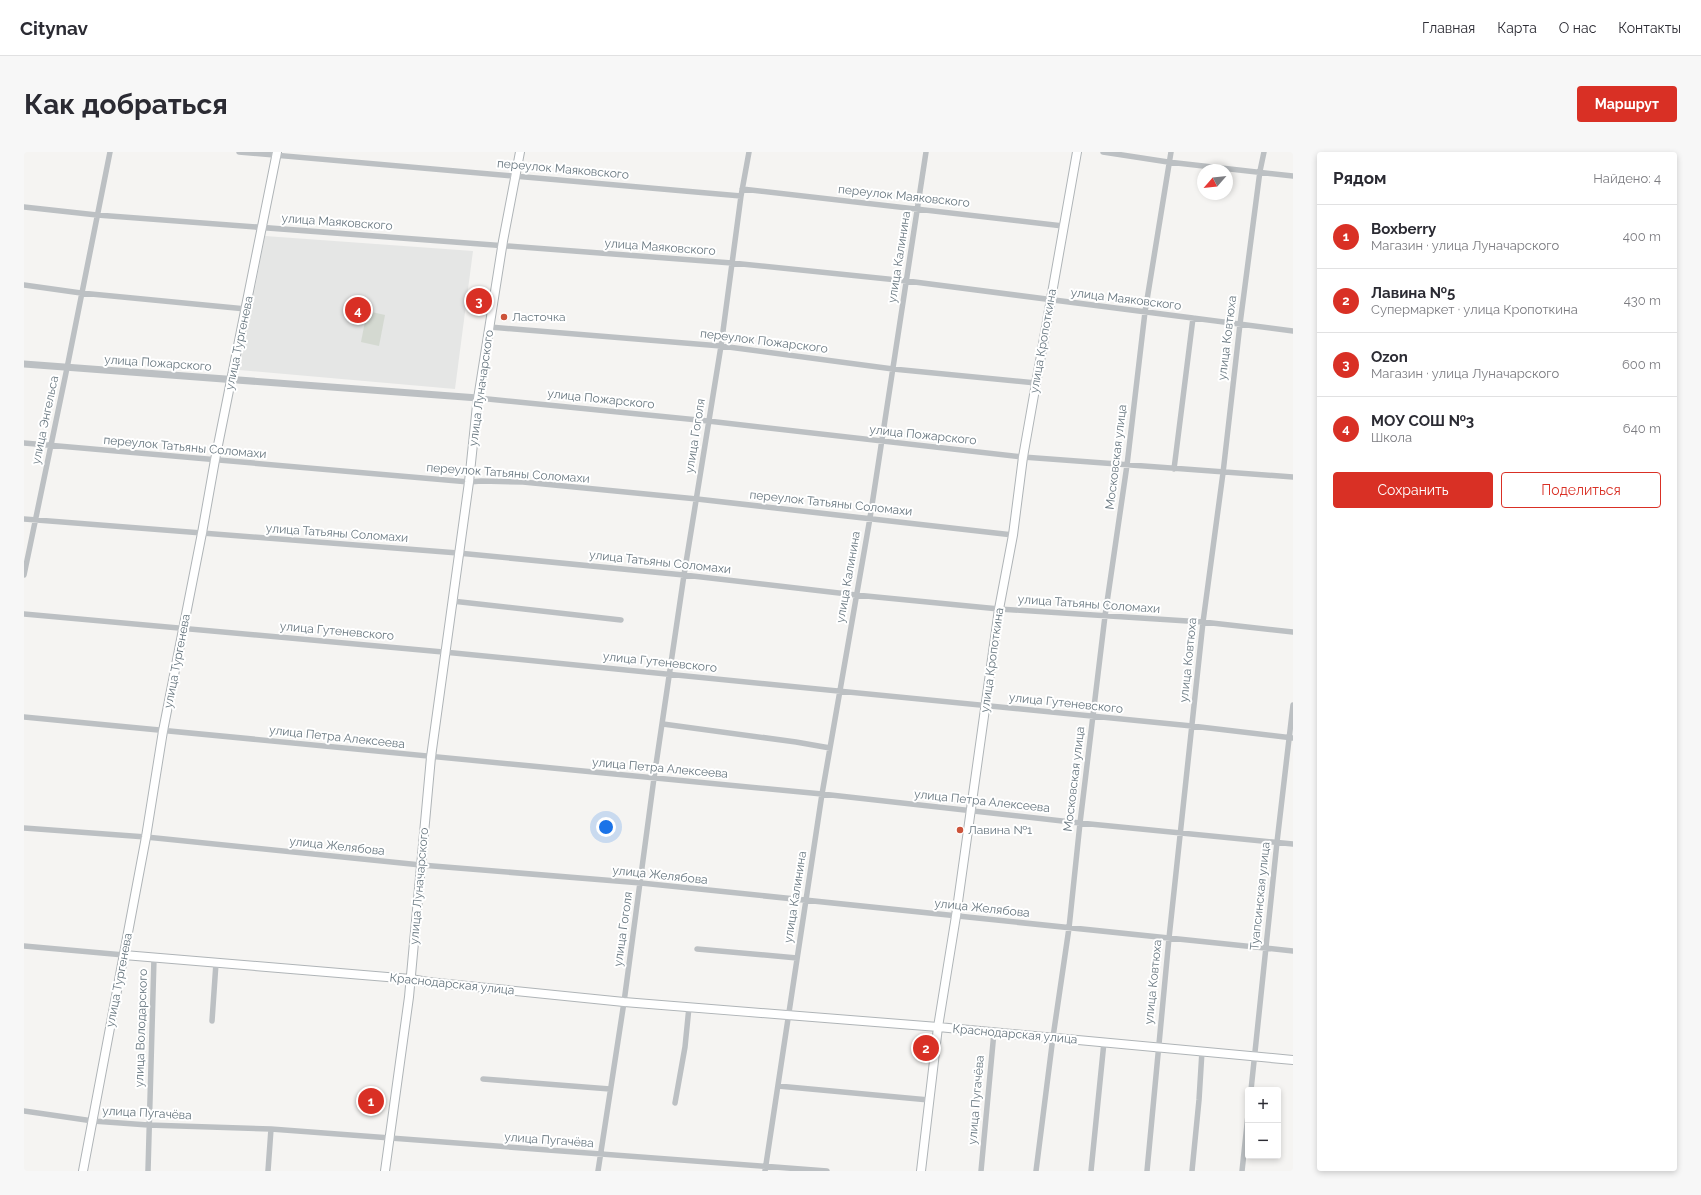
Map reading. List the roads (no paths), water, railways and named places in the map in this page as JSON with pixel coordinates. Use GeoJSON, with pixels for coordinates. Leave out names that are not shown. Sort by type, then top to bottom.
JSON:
{"type":"FeatureCollection","features":[{"type":"Feature","properties":{"kind":"main road","name":"улица Луначарского"},"geometry":{"type":"LineString","coordinates":[[385,1171],[411,979],[430,757],[446,652],[478,398],[502,246],[520,152]]}},
{"type":"Feature","properties":{"kind":"main road","name":"улица Кропоткина"},"geometry":{"type":"LineString","coordinates":[[921,1171],[938,1027],[956,916],[999,609],[1013,535],[1023,457],[1077,152]]}},
{"type":"Feature","properties":{"kind":"main road","name":"улица Тургенева"},"geometry":{"type":"LineString","coordinates":[[83,1171],[146,837],[163,731],[215,460],[277,154]]}},
{"type":"Feature","properties":{"kind":"main road","name":"Краснодарская улица"},"geometry":{"type":"LineString","coordinates":[[124,955],[411,979],[624,1002],[938,1027],[1293,1060]]}},
{"type":"Feature","properties":{"kind":"street","name":"улица Энгельса"},"geometry":{"type":"LineString","coordinates":[[24,575],[110,152]]}},
{"type":"Feature","properties":{"kind":"street","name":"переулок Маяковского"},"geometry":{"type":"LineString","coordinates":[[240,152],[277,154],[740,196]]}},
{"type":"Feature","properties":{"kind":"street","name":"улица Гоголя"},"geometry":{"type":"LineString","coordinates":[[598,1171],[624,1002],[654,778],[671,674],[684,575],[721,346],[740,196],[749,152]]}},
{"type":"Feature","properties":{"kind":"street","name":"улица Калинина"},"geometry":{"type":"LineString","coordinates":[[765,1168],[822,794],[870,518],[880,442],[907,282],[926,152]]}},
{"type":"Feature","properties":{"kind":"street"},"geometry":{"type":"LineString","coordinates":[[1103,152],[1168,162],[1260,171],[1293,176]]}},
{"type":"Feature","properties":{"kind":"street","name":"Московская улица"},"geometry":{"type":"LineString","coordinates":[[1036,1171],[1069,928],[1092,717],[1127,465],[1145,312],[1168,162],[1171,152]]}},
{"type":"Feature","properties":{"kind":"street","name":"улица Ковтюха"},"geometry":{"type":"LineString","coordinates":[[1147,1171],[1169,938],[1203,622],[1223,472],[1240,324],[1260,171],[1264,152]]}},
{"type":"Feature","properties":{"kind":"street","name":"переулок Маяковского"},"geometry":{"type":"LineString","coordinates":[[742,190],[918,208],[1063,226]]}},
{"type":"Feature","properties":{"kind":"street","name":"улица Маяковского"},"geometry":{"type":"LineString","coordinates":[[24,207],[97,215],[732,263],[907,282],[1293,331]]}},
{"type":"Feature","properties":{"kind":"street"},"geometry":{"type":"LineString","coordinates":[[24,285],[81,293],[246,309]]}},
{"type":"Feature","properties":{"kind":"street"},"geometry":{"type":"LineString","coordinates":[[1174,469],[1193,318]]}},
{"type":"Feature","properties":{"kind":"street","name":"переулок Пожарского"},"geometry":{"type":"LineString","coordinates":[[490,327],[721,346],[893,369],[1036,383]]}},
{"type":"Feature","properties":{"kind":"street","name":"улица Пожарского"},"geometry":{"type":"LineString","coordinates":[[24,364],[478,398],[708,421],[880,442],[1023,457],[1293,477]]}},
{"type":"Feature","properties":{"kind":"street","name":"переулок Татьяны Соломахи"},"geometry":{"type":"LineString","coordinates":[[24,443],[468,482],[523,482],[697,499],[1013,535]]}},
{"type":"Feature","properties":{"kind":"street","name":"улица Татьяны Соломахи"},"geometry":{"type":"LineString","coordinates":[[24,519],[458,553],[684,575],[856,595],[999,609],[1203,622],[1293,632]]}},
{"type":"Feature","properties":{"kind":"street"},"geometry":{"type":"LineString","coordinates":[[452,601],[621,620]]}},
{"type":"Feature","properties":{"kind":"street","name":"улица Гутеневского"},"geometry":{"type":"LineString","coordinates":[[24,614],[446,652],[1291,737]]}},
{"type":"Feature","properties":{"kind":"street","name":"Туапсинская улица"},"geometry":{"type":"LineString","coordinates":[[1251,1087],[1277,842],[1291,737],[1293,705]]}},
{"type":"Feature","properties":{"kind":"street","name":"улица Петра Алексеева"},"geometry":{"type":"LineString","coordinates":[[24,717],[822,794],[1293,844]]}},
{"type":"Feature","properties":{"kind":"street"},"geometry":{"type":"LineString","coordinates":[[663,724],[830,748]]}},
{"type":"Feature","properties":{"kind":"street","name":"улица Желябова"},"geometry":{"type":"LineString","coordinates":[[24,828],[146,837],[420,865],[641,883],[1293,951]]}},
{"type":"Feature","properties":{"kind":"street","name":"Краснодарская улица"},"geometry":{"type":"LineString","coordinates":[[24,946],[124,955]]}},
{"type":"Feature","properties":{"kind":"street","name":"улица Калинина"},"geometry":{"type":"LineString","coordinates":[[697,949],[797,958]]}},
{"type":"Feature","properties":{"kind":"street","name":"улица Володарского"},"geometry":{"type":"LineString","coordinates":[[148,1171],[148,1125],[154,958]]}},
{"type":"Feature","properties":{"kind":"street"},"geometry":{"type":"LineString","coordinates":[[212,1021],[216,963]]}},
{"type":"Feature","properties":{"kind":"street"},"geometry":{"type":"LineString","coordinates":[[675,1103],[685,1047],[689,1007]]}},
{"type":"Feature","properties":{"kind":"street","name":"улица Пугачёва"},"geometry":{"type":"LineString","coordinates":[[981,1171],[994,1032]]}},
{"type":"Feature","properties":{"kind":"street"},"geometry":{"type":"LineString","coordinates":[[1091,1171],[1104,1042]]}},
{"type":"Feature","properties":{"kind":"street"},"geometry":{"type":"LineString","coordinates":[[1192,1171],[1202,1051]]}},
{"type":"Feature","properties":{"kind":"street"},"geometry":{"type":"LineString","coordinates":[[484,1079],[610,1089]]}},
{"type":"Feature","properties":{"kind":"street"},"geometry":{"type":"LineString","coordinates":[[778,1086],[929,1100]]}},
{"type":"Feature","properties":{"kind":"street","name":"улица Пугачёва"},"geometry":{"type":"LineString","coordinates":[[24,1111],[93,1121],[148,1125],[271,1129],[765,1168],[827,1171]]}},
{"type":"Feature","properties":{"kind":"street"},"geometry":{"type":"LineString","coordinates":[[1242,1171],[1247,1123]]}},
{"type":"Feature","properties":{"kind":"street"},"geometry":{"type":"LineString","coordinates":[[268,1171],[271,1129]]}},
{"type":"Feature","properties":{"kind":"place","name":"Ozon"},"geometry":{"type":"Point","coordinates":[479,301]}},
{"type":"Feature","properties":{"kind":"place","name":"МОУ СОШ №3"},"geometry":{"type":"Point","coordinates":[358,310]}},
{"type":"Feature","properties":{"kind":"place","name":"Ласточка"},"geometry":{"type":"Point","coordinates":[504,317]}},
{"type":"Feature","properties":{"kind":"place","name":"Лавина №1"},"geometry":{"type":"Point","coordinates":[960,830]}},
{"type":"Feature","properties":{"kind":"place","name":"Лавина №5"},"geometry":{"type":"Point","coordinates":[926,1048]}},
{"type":"Feature","properties":{"kind":"place","name":"Boxberry"},"geometry":{"type":"Point","coordinates":[371,1101]}}]}
